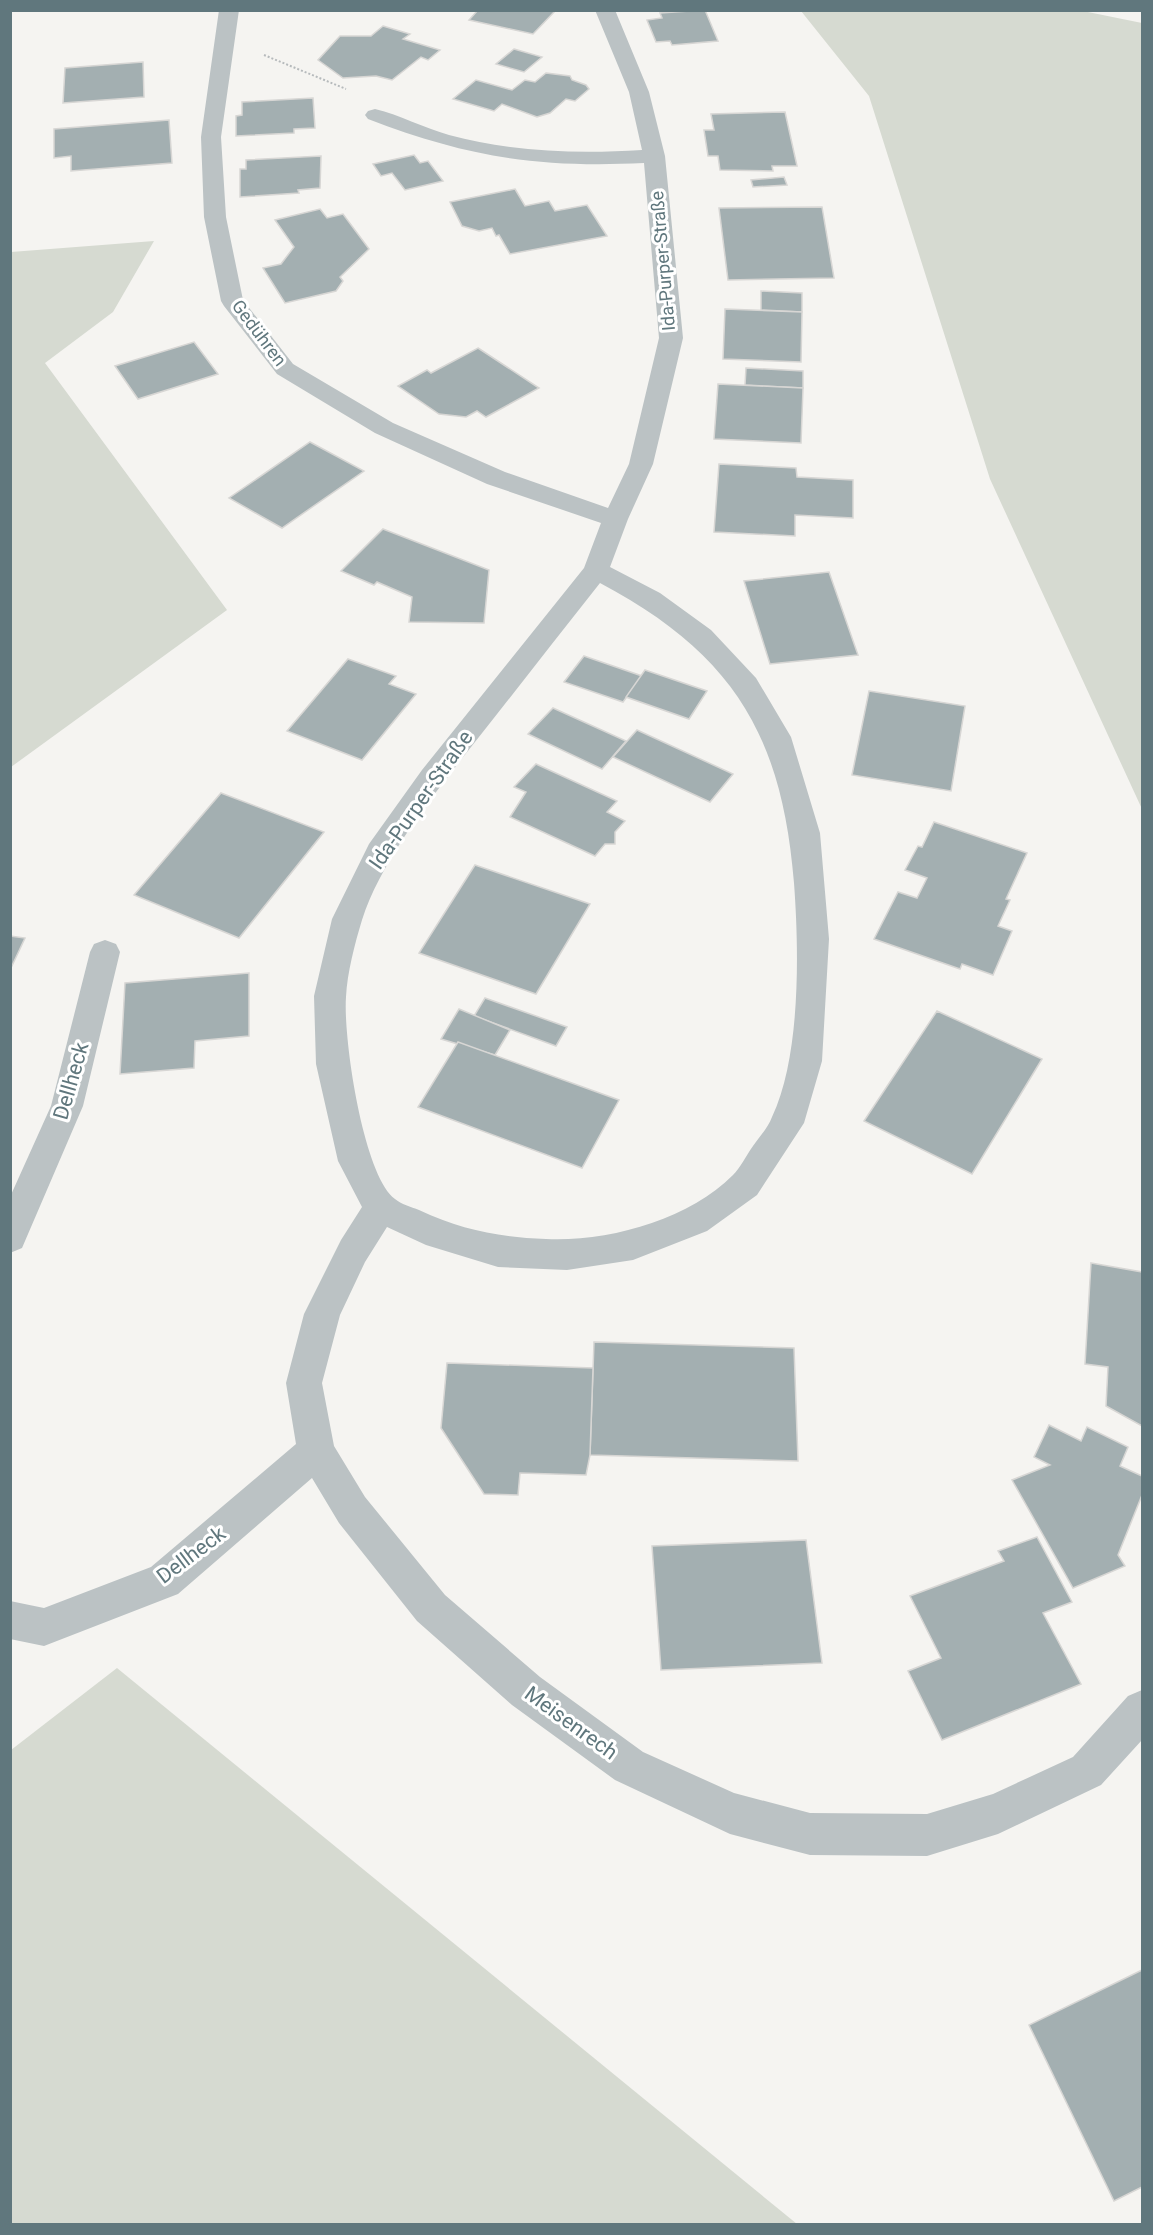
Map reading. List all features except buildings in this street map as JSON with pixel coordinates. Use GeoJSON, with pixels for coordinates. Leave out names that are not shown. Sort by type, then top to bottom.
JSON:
{"type":"FeatureCollection","features":[{"type":"Feature","properties":{"kind":"street","name":"Gedühren"},"geometry":{"type":"LineString","coordinates":[[229,10],[211,137],[215,217],[232,301],[285,369],[394,433],[496,478],[615,519]]}},
{"type":"Feature","properties":{"kind":"street","name":"Ida-Purper-Straße"},"geometry":{"type":"LineString","coordinates":[[380,1208],[355,1161],[332,1064],[330,996],[347,919],[380,852],[432,777],[596,570],[615,519],[641,464],[671,338],[654,156],[639,92],[605,10]]}},
{"type":"Feature","properties":{"kind":"street"},"geometry":{"type":"LineString","coordinates":[[375,115],[453,143],[546,157],[597,160],[654,156]]}},
{"type":"Feature","properties":{"kind":"street"},"geometry":{"type":"LineString","coordinates":[[380,1208],[438,1235],[498,1252],[567,1255],[633,1245],[695,1221],[745,1185],[787,1123],[806,1061],[814,939],[805,833],[777,737],[746,685],[701,636],[651,599],[596,570]]}},
{"type":"Feature","properties":{"kind":"street","name":"Dellheck"},"geometry":{"type":"LineString","coordinates":[[10,1238],[67,1106],[105,952]]}},
{"type":"Feature","properties":{"kind":"street","name":"Meisenrech"},"geometry":{"type":"LineString","coordinates":[[380,1208],[353,1251],[322,1314],[304,1383],[316,1451],[352,1510],[439,1615],[526,1691],[629,1766],[730,1813],[810,1834],[927,1835],[998,1813],[1087,1771],[1143,1710]]}},
{"type":"Feature","properties":{"kind":"street","name":"Dellheck"},"geometry":{"type":"LineString","coordinates":[[10,1620],[44,1627],[164,1581],[316,1451]]}},
{"type":"Feature","properties":{"kind":"path"},"geometry":{"type":"LineString","coordinates":[[225,39],[368,98],[375,115]]}},
{"type":"Feature","properties":{"kind":"shaded area"},"geometry":{"type":"Polygon","coordinates":[[[1078,10],[1142,23],[1142,809],[990,479],[869,96],[801,11],[1078,10]]]}},
{"type":"Feature","properties":{"kind":"shaded area"},"geometry":{"type":"Polygon","coordinates":[[[154,241],[113,312],[45,363],[227,610],[11,767],[11,252],[154,241]]]}},
{"type":"Feature","properties":{"kind":"shaded area"},"geometry":{"type":"Polygon","coordinates":[[[117,1668],[797,2224],[11,2224],[11,1750],[117,1668]]]}}]}
